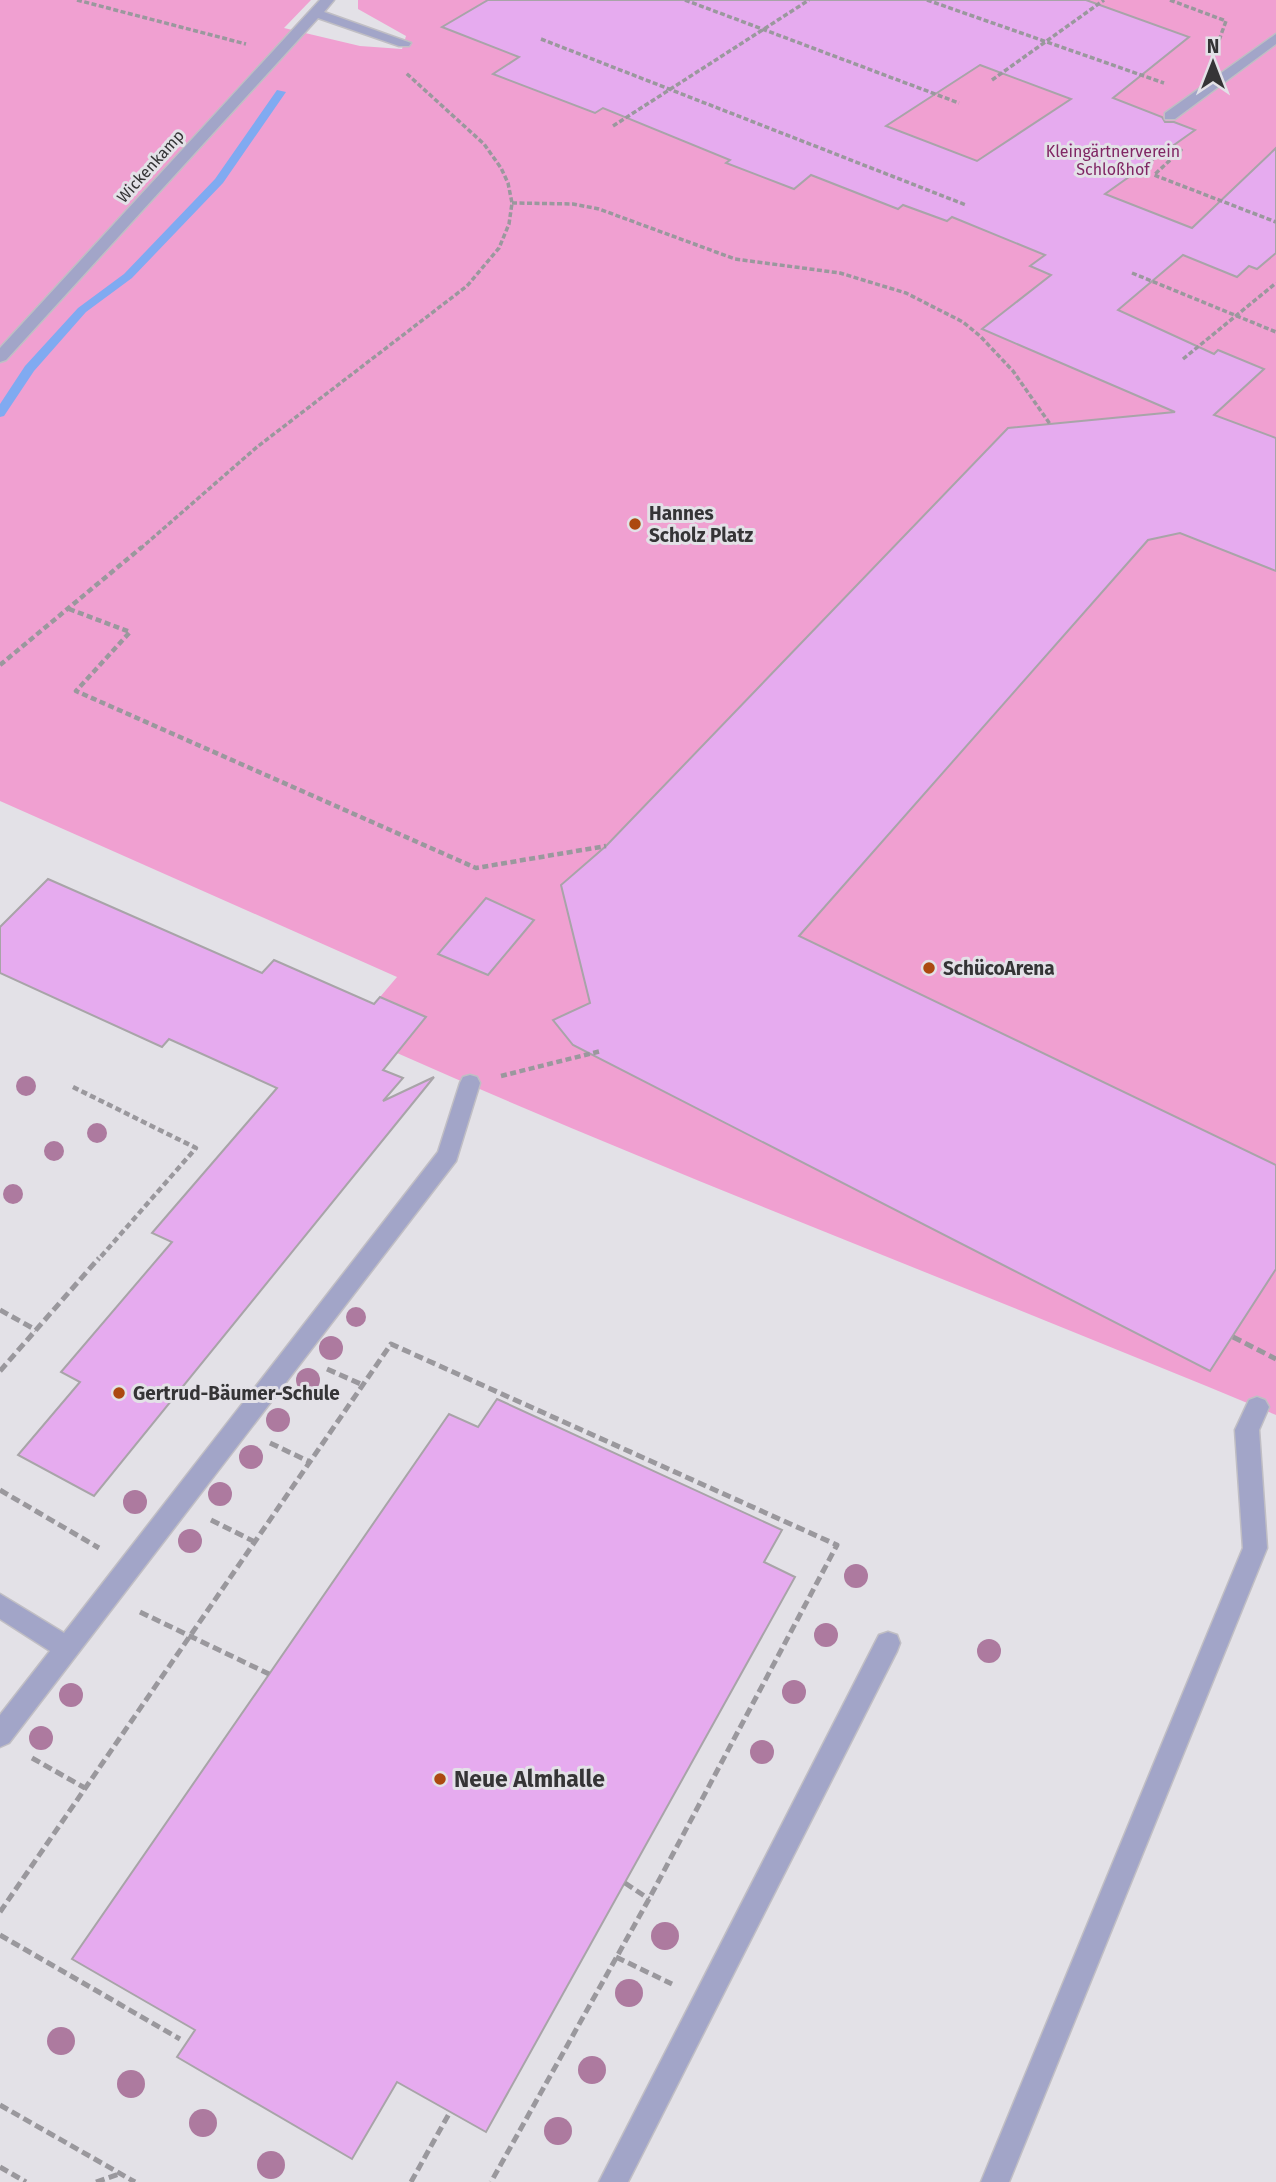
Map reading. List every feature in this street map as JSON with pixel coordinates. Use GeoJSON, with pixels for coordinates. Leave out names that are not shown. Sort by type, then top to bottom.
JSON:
{"type":"FeatureCollection","features":[{"type":"Feature","properties":{"kind":"lane","name":"Wickenkamp"},"geometry":{"type":"LineString","coordinates":[[0,357],[327,0]]}},
{"type":"Feature","properties":{"kind":"lane"},"geometry":{"type":"LineString","coordinates":[[315,13],[404,43]]}},
{"type":"Feature","properties":{"kind":"lane"},"geometry":{"type":"LineString","coordinates":[[1170,116],[1276,38]]}},
{"type":"Feature","properties":{"kind":"lane"},"geometry":{"type":"LineString","coordinates":[[0,1735],[448,1155],[470,1083]]}},
{"type":"Feature","properties":{"kind":"lane"},"geometry":{"type":"LineString","coordinates":[[995,2182],[1255,1548],[1247,1430],[1257,1408]]}},
{"type":"Feature","properties":{"kind":"lane"},"geometry":{"type":"LineString","coordinates":[[0,1605],[66,1648]]}},
{"type":"Feature","properties":{"kind":"lane"},"geometry":{"type":"LineString","coordinates":[[613,2182],[888,1643]]}},
{"type":"Feature","properties":{"kind":"path"},"geometry":{"type":"LineString","coordinates":[[77,0],[278,52]]}},
{"type":"Feature","properties":{"kind":"path"},"geometry":{"type":"LineString","coordinates":[[685,0],[959,103]]}},
{"type":"Feature","properties":{"kind":"path"},"geometry":{"type":"LineString","coordinates":[[613,126],[809,0]]}},
{"type":"Feature","properties":{"kind":"path"},"geometry":{"type":"LineString","coordinates":[[927,0],[1044,43],[1166,83]]}},
{"type":"Feature","properties":{"kind":"path"},"geometry":{"type":"LineString","coordinates":[[992,80],[1104,0]]}},
{"type":"Feature","properties":{"kind":"path"},"geometry":{"type":"LineString","coordinates":[[1170,0],[1226,21],[1218,43],[1247,57]]}},
{"type":"Feature","properties":{"kind":"path"},"geometry":{"type":"LineString","coordinates":[[541,39],[966,205]]}},
{"type":"Feature","properties":{"kind":"path"},"geometry":{"type":"LineString","coordinates":[[0,665],[257,447],[467,286],[480,274],[499,248],[509,224],[512,203],[508,183],[484,144],[405,72]]}},
{"type":"Feature","properties":{"kind":"path"},"geometry":{"type":"LineString","coordinates":[[1170,145],[1181,150],[1154,175],[1276,222]]}},
{"type":"Feature","properties":{"kind":"path"},"geometry":{"type":"LineString","coordinates":[[512,203],[573,204],[599,209],[736,259],[840,273],[906,293],[962,321],[980,336],[1013,370],[1050,424]]}},
{"type":"Feature","properties":{"kind":"path"},"geometry":{"type":"LineString","coordinates":[[1132,273],[1276,332]]}},
{"type":"Feature","properties":{"kind":"path"},"geometry":{"type":"LineString","coordinates":[[1183,359],[1276,283]]}},
{"type":"Feature","properties":{"kind":"path"},"geometry":{"type":"LineString","coordinates":[[69,609],[130,632],[76,691],[476,868],[606,846]]}},
{"type":"Feature","properties":{"kind":"path"},"geometry":{"type":"LineString","coordinates":[[470,1083],[601,1051]]}},
{"type":"Feature","properties":{"kind":"path"},"geometry":{"type":"LineString","coordinates":[[0,1371],[196,1148],[73,1087]]}},
{"type":"Feature","properties":{"kind":"path"},"geometry":{"type":"LineString","coordinates":[[0,1310],[36,1330]]}},
{"type":"Feature","properties":{"kind":"path"},"geometry":{"type":"LineString","coordinates":[[1233,1337],[1276,1359]]}},
{"type":"Feature","properties":{"kind":"path"},"geometry":{"type":"LineString","coordinates":[[0,1912],[391,1344],[837,1545],[649,1899],[491,2182]]}},
{"type":"Feature","properties":{"kind":"path"},"geometry":{"type":"LineString","coordinates":[[0,1490],[131,1566]]}},
{"type":"Feature","properties":{"kind":"path"},"geometry":{"type":"LineString","coordinates":[[179,1504],[255,1542]]}},
{"type":"Feature","properties":{"kind":"path"},"geometry":{"type":"LineString","coordinates":[[108,1596],[269,1674]]}},
{"type":"Feature","properties":{"kind":"path"},"geometry":{"type":"LineString","coordinates":[[25,1755],[86,1788]]}},
{"type":"Feature","properties":{"kind":"path"},"geometry":{"type":"LineString","coordinates":[[625,1883],[649,1899]]}},
{"type":"Feature","properties":{"kind":"path"},"geometry":{"type":"LineString","coordinates":[[0,1935],[180,2039]]}},
{"type":"Feature","properties":{"kind":"path"},"geometry":{"type":"LineString","coordinates":[[616,1957],[706,2000]]}},
{"type":"Feature","properties":{"kind":"path"},"geometry":{"type":"LineString","coordinates":[[0,2105],[135,2182]]}},
{"type":"Feature","properties":{"kind":"path"},"geometry":{"type":"LineString","coordinates":[[411,2182],[450,2112]]}},
{"type":"Feature","properties":{"kind":"path"},"geometry":{"type":"LineString","coordinates":[[0,2168],[26,2182]]}},
{"type":"Feature","properties":{"kind":"path"},"geometry":{"type":"LineString","coordinates":[[96,2182],[120,2173]]}},
{"type":"Feature","properties":{"kind":"path"},"geometry":{"type":"LineString","coordinates":[[116,2182],[120,2173]]}},
{"type":"Feature","properties":{"kind":"green space","name":"Kleingärtnerverein Schloßhof"},"geometry":{"type":"Polygon","coordinates":[[[0,0],[311,0],[284,28],[360,46],[402,49],[406,36],[358,9],[358,0],[1276,0],[1276,1415],[726,1192],[397,1053],[426,1017],[380,997],[397,977],[0,801],[0,0]]]}},
{"type":"Feature","properties":{"kind":"building","name":"SchücoArena"},"geometry":{"type":"Polygon","coordinates":[[[488,0],[1086,0],[1189,37],[1113,98],[1162,117],[1165,122],[1174,122],[1195,130],[1105,194],[1192,228],[1276,148],[1276,253],[1257,269],[1249,266],[1237,277],[1183,255],[1118,310],[1214,354],[1218,350],[1264,369],[1214,415],[1276,438],[1276,571],[1180,533],[1148,540],[799,936],[1276,1165],[1276,1269],[1210,1371],[573,1045],[553,1020],[590,1003],[561,885],[606,846],[1008,428],[1175,412],[982,329],[1051,275],[1030,266],[1045,255],[952,217],[947,221],[903,205],[898,209],[811,175],[794,189],[726,163],[730,160],[603,108],[595,113],[493,74],[519,57],[442,27],[488,0]],[[980,65],[886,126],[977,161],[1071,99],[980,65]]]}},
{"type":"Feature","properties":{"kind":"building","name":"Gertrud-Bäumer-Schule"},"geometry":{"type":"Polygon","coordinates":[[[48,879],[262,973],[274,960],[374,1004],[380,997],[426,1017],[383,1070],[403,1078],[383,1101],[434,1077],[94,1496],[18,1455],[80,1382],[61,1372],[172,1242],[152,1233],[277,1088],[169,1039],[162,1047],[0,973],[0,927],[48,879]]]}},
{"type":"Feature","properties":{"kind":"building"},"geometry":{"type":"Polygon","coordinates":[[[486,898],[534,920],[488,975],[438,954],[486,898]]]}},
{"type":"Feature","properties":{"kind":"building","name":"Neue Almhalle"},"geometry":{"type":"Polygon","coordinates":[[[497,1399],[782,1530],[764,1562],[795,1577],[486,2132],[397,2082],[352,2159],[177,2057],[195,2030],[72,1959],[449,1414],[478,1427],[497,1399]]]}},
{"type":"Feature","properties":{"kind":"waterway"},"geometry":{"type":"LineString","coordinates":[[0,413],[29,369],[82,310],[128,276],[219,181],[281,92]]}},
{"type":"Feature","properties":{"kind":"place","name":"Hannes Scholz Platz"},"geometry":{"type":"Point","coordinates":[635,524]}},
{"type":"Feature","properties":{"kind":"place","name":"SchücoArena"},"geometry":{"type":"Point","coordinates":[929,968]}},
{"type":"Feature","properties":{"kind":"place","name":"Gertrud-Bäumer-Schule"},"geometry":{"type":"Point","coordinates":[119,1393]}},
{"type":"Feature","properties":{"kind":"place","name":"Neue Almhalle"},"geometry":{"type":"Point","coordinates":[440,1779]}}]}
